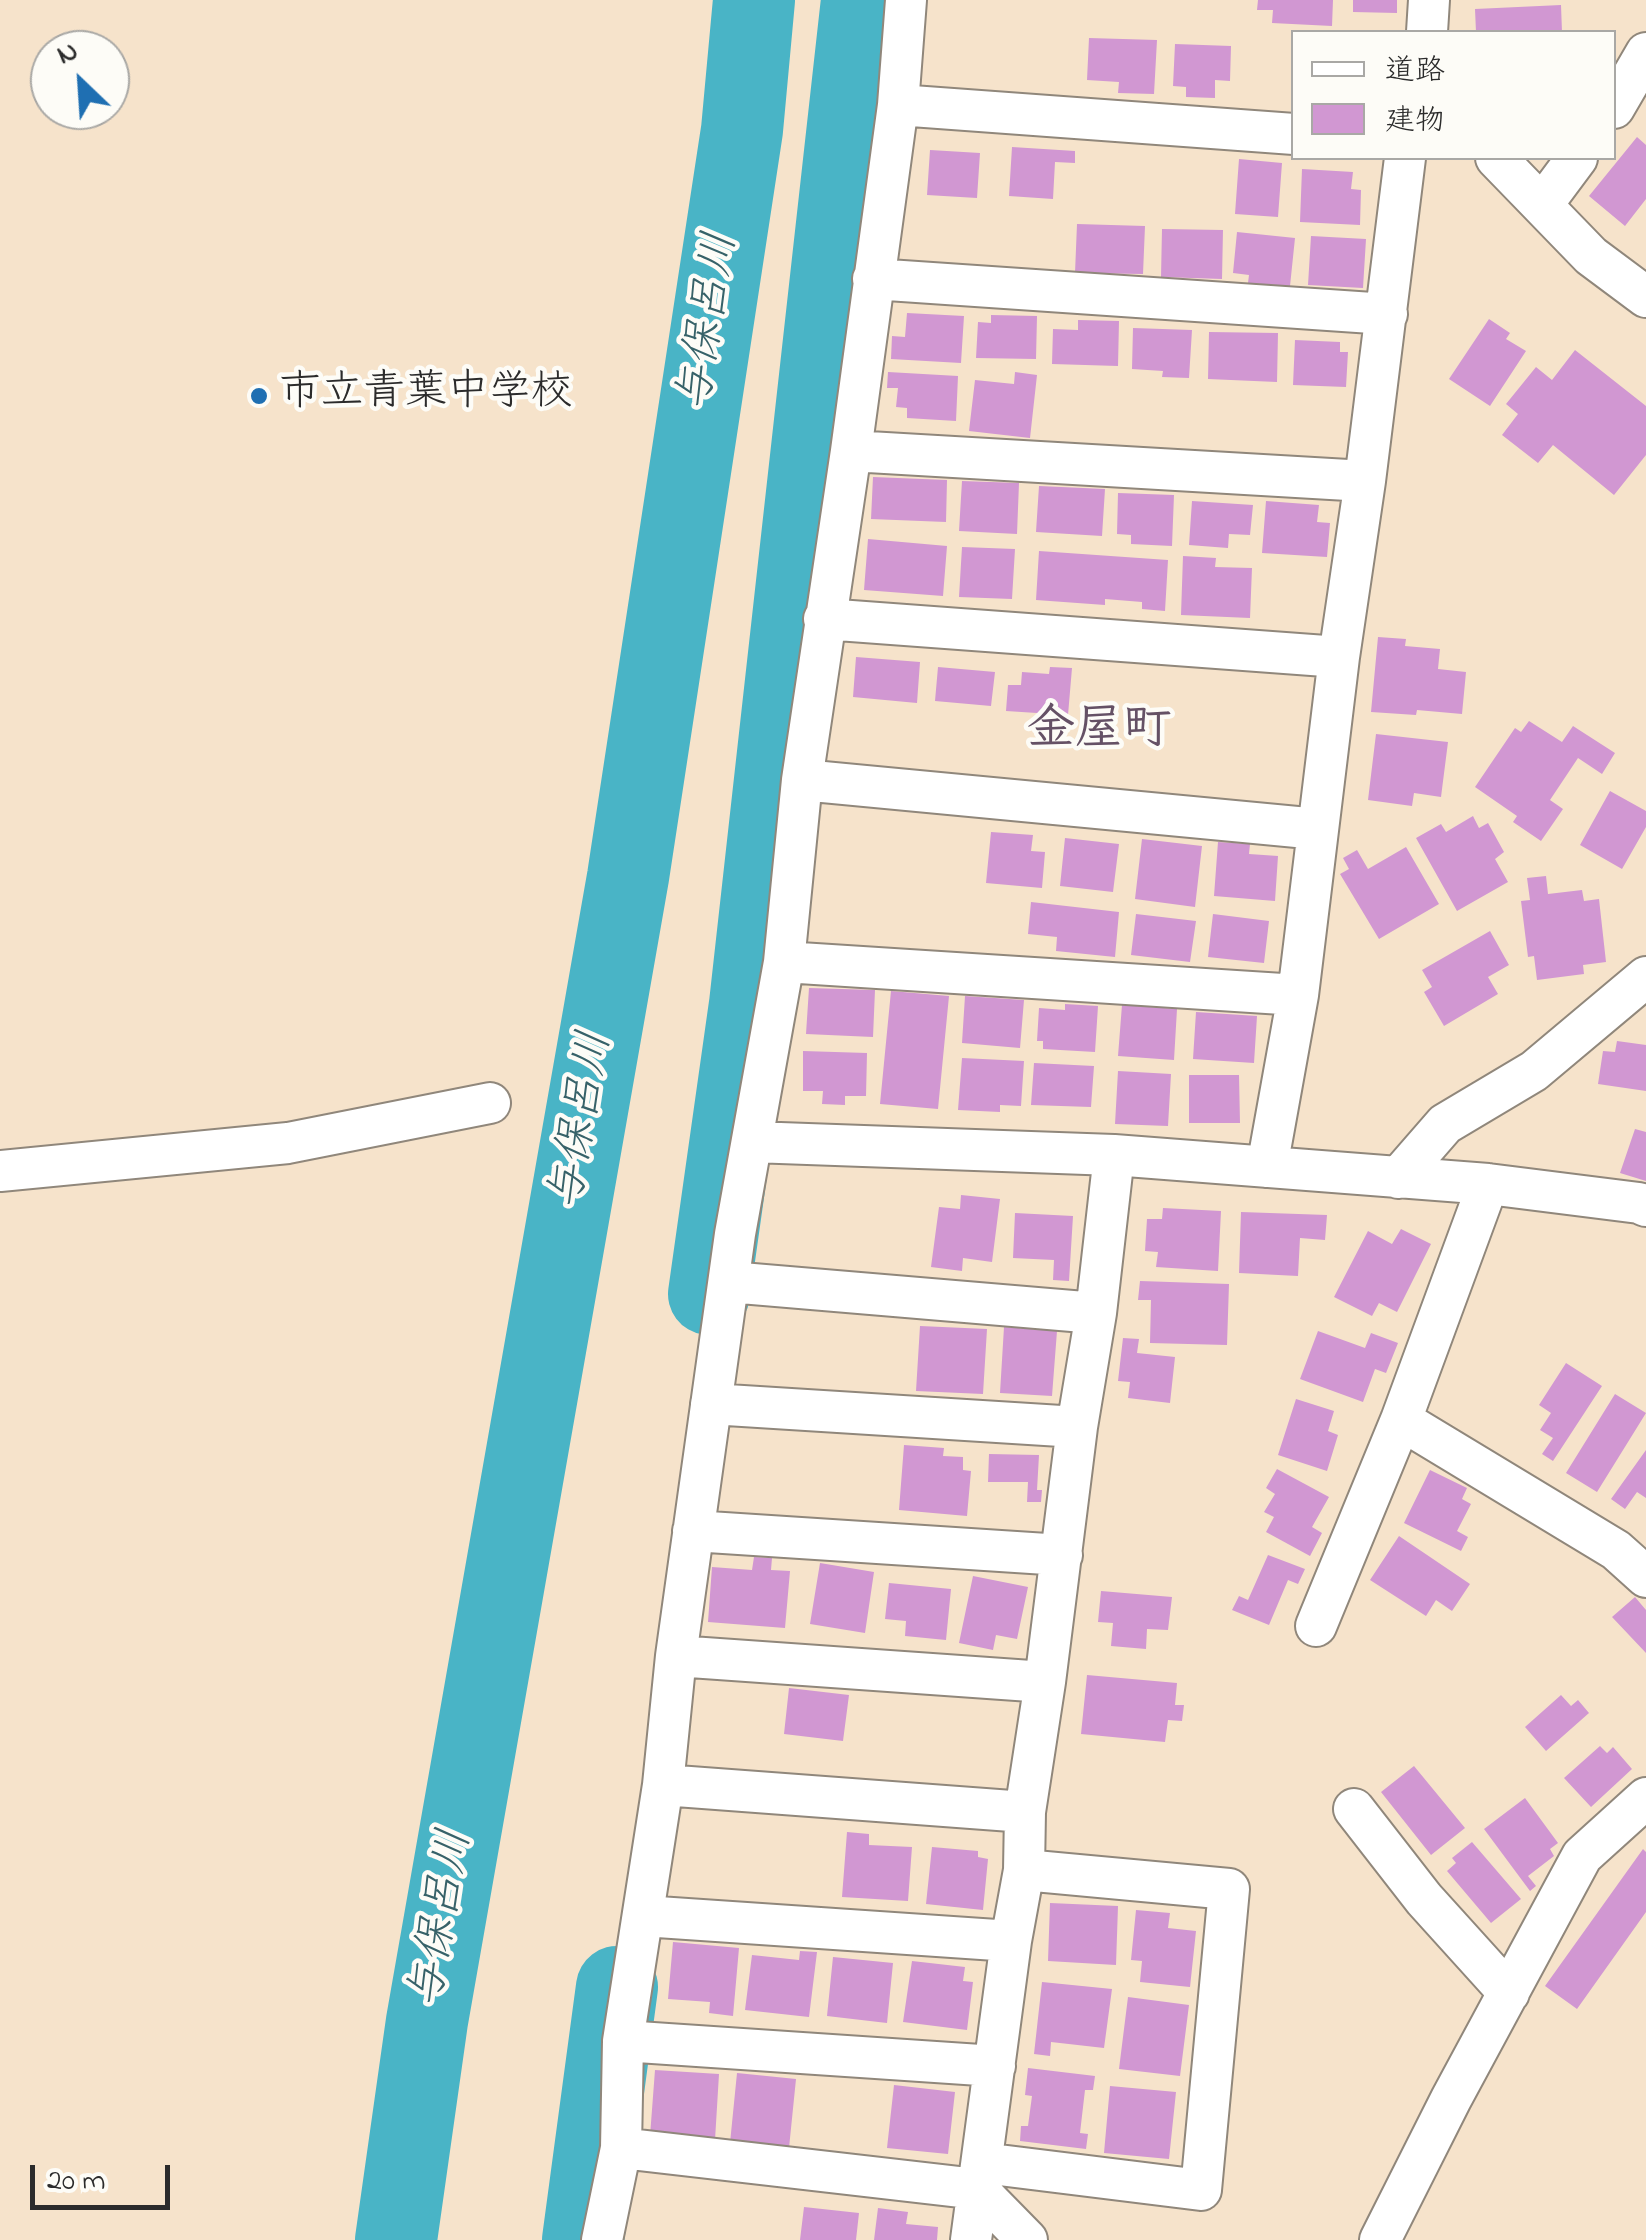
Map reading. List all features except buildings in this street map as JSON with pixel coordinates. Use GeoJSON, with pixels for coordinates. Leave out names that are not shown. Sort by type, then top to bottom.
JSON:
{"type":"FeatureCollection","features":[{"type":"Feature","properties":{"kind":"street"},"geometry":{"type":"LineString","coordinates":[[602,2240],[621,2148],[623,2041],[662,1785],[676,1656],[735,1234],[784,962],[802,780],[898,104],[906,0]]}},
{"type":"Feature","properties":{"kind":"street"},"geometry":{"type":"LineString","coordinates":[[1427,30],[1429,0]]}},
{"type":"Feature","properties":{"kind":"street"},"geometry":{"type":"LineString","coordinates":[[1616,105],[1646,53]]}},
{"type":"Feature","properties":{"kind":"street"},"geometry":{"type":"LineString","coordinates":[[898,104],[1291,134]]}},
{"type":"Feature","properties":{"kind":"street"},"geometry":{"type":"LineString","coordinates":[[1267,1167],[1298,995],[1406,160]]}},
{"type":"Feature","properties":{"kind":"street"},"geometry":{"type":"LineString","coordinates":[[1498,160],[1591,256],[1646,297]]}},
{"type":"Feature","properties":{"kind":"street"},"geometry":{"type":"LineString","coordinates":[[1542,205],[1576,160]]}},
{"type":"Feature","properties":{"kind":"street"},"geometry":{"type":"LineString","coordinates":[[873,279],[1387,314]]}},
{"type":"Feature","properties":{"kind":"street"},"geometry":{"type":"LineString","coordinates":[[851,451],[1366,481]]}},
{"type":"Feature","properties":{"kind":"street"},"geometry":{"type":"LineString","coordinates":[[824,620],[1339,656]]}},
{"type":"Feature","properties":{"kind":"street"},"geometry":{"type":"LineString","coordinates":[[802,780],[1318,829]]}},
{"type":"Feature","properties":{"kind":"street"},"geometry":{"type":"LineString","coordinates":[[784,962],[1298,995]]}},
{"type":"Feature","properties":{"kind":"street"},"geometry":{"type":"LineString","coordinates":[[1398,1178],[1445,1124],[1534,1071],[1646,977]]}},
{"type":"Feature","properties":{"kind":"street"},"geometry":{"type":"LineString","coordinates":[[0,1171],[288,1143],[490,1103]]}},
{"type":"Feature","properties":{"kind":"street"},"geometry":{"type":"LineString","coordinates":[[752,1142],[1114,1155],[1488,1184],[1646,1206]]}},
{"type":"Feature","properties":{"kind":"street"},"geometry":{"type":"LineString","coordinates":[[971,2240],[1024,1870],[1025,1812],[1096,1313],[1114,1155]]}},
{"type":"Feature","properties":{"kind":"street"},"geometry":{"type":"LineString","coordinates":[[1316,1626],[1401,1420],[1488,1184]]}},
{"type":"Feature","properties":{"kind":"street"},"geometry":{"type":"LineString","coordinates":[[729,1282],[1096,1313]]}},
{"type":"Feature","properties":{"kind":"street"},"geometry":{"type":"LineString","coordinates":[[711,1404],[1077,1427]]}},
{"type":"Feature","properties":{"kind":"street"},"geometry":{"type":"LineString","coordinates":[[1401,1420],[1616,1550],[1646,1577]]}},
{"type":"Feature","properties":{"kind":"street"},"geometry":{"type":"LineString","coordinates":[[694,1531],[1062,1555]]}},
{"type":"Feature","properties":{"kind":"street"},"geometry":{"type":"LineString","coordinates":[[676,1656],[1045,1682]]}},
{"type":"Feature","properties":{"kind":"street"},"geometry":{"type":"LineString","coordinates":[[662,1785],[1025,1812]]}},
{"type":"Feature","properties":{"kind":"street"},"geometry":{"type":"LineString","coordinates":[[1380,2240],[1450,2099],[1582,1856],[1646,1798]]}},
{"type":"Feature","properties":{"kind":"street"},"geometry":{"type":"LineString","coordinates":[[1354,1809],[1424,1899],[1510,1994]]}},
{"type":"Feature","properties":{"kind":"street"},"geometry":{"type":"LineString","coordinates":[[621,2148],[1200,2190],[1229,1889],[1024,1870]]}},
{"type":"Feature","properties":{"kind":"street"},"geometry":{"type":"LineString","coordinates":[[643,1916],[1012,1941]]}},
{"type":"Feature","properties":{"kind":"street"},"geometry":{"type":"LineString","coordinates":[[623,2041],[995,2066]]}},
{"type":"Feature","properties":{"kind":"street"},"geometry":{"type":"LineString","coordinates":[[980,2176],[1028,2240]]}},
{"type":"Feature","properties":{"kind":"waterway","name":"与保呂川"},"geometry":{"type":"LineString","coordinates":[[396,2240],[427,2021],[628,877],[742,130],[754,0]]}},
{"type":"Feature","properties":{"kind":"waterway"},"geometry":{"type":"LineString","coordinates":[[709,1294],[750,1004],[862,0]]}},
{"type":"Feature","properties":{"kind":"waterway"},"geometry":{"type":"LineString","coordinates":[[583,2240],[617,1987]]}},
{"type":"Feature","properties":{"kind":"place","name":"市立青葉中学校"},"geometry":{"type":"Point","coordinates":[259,396]}},
{"type":"Feature","properties":{"kind":"district","name":"金屋町"},"geometry":{"type":"Point","coordinates":[1099,734]}}]}
